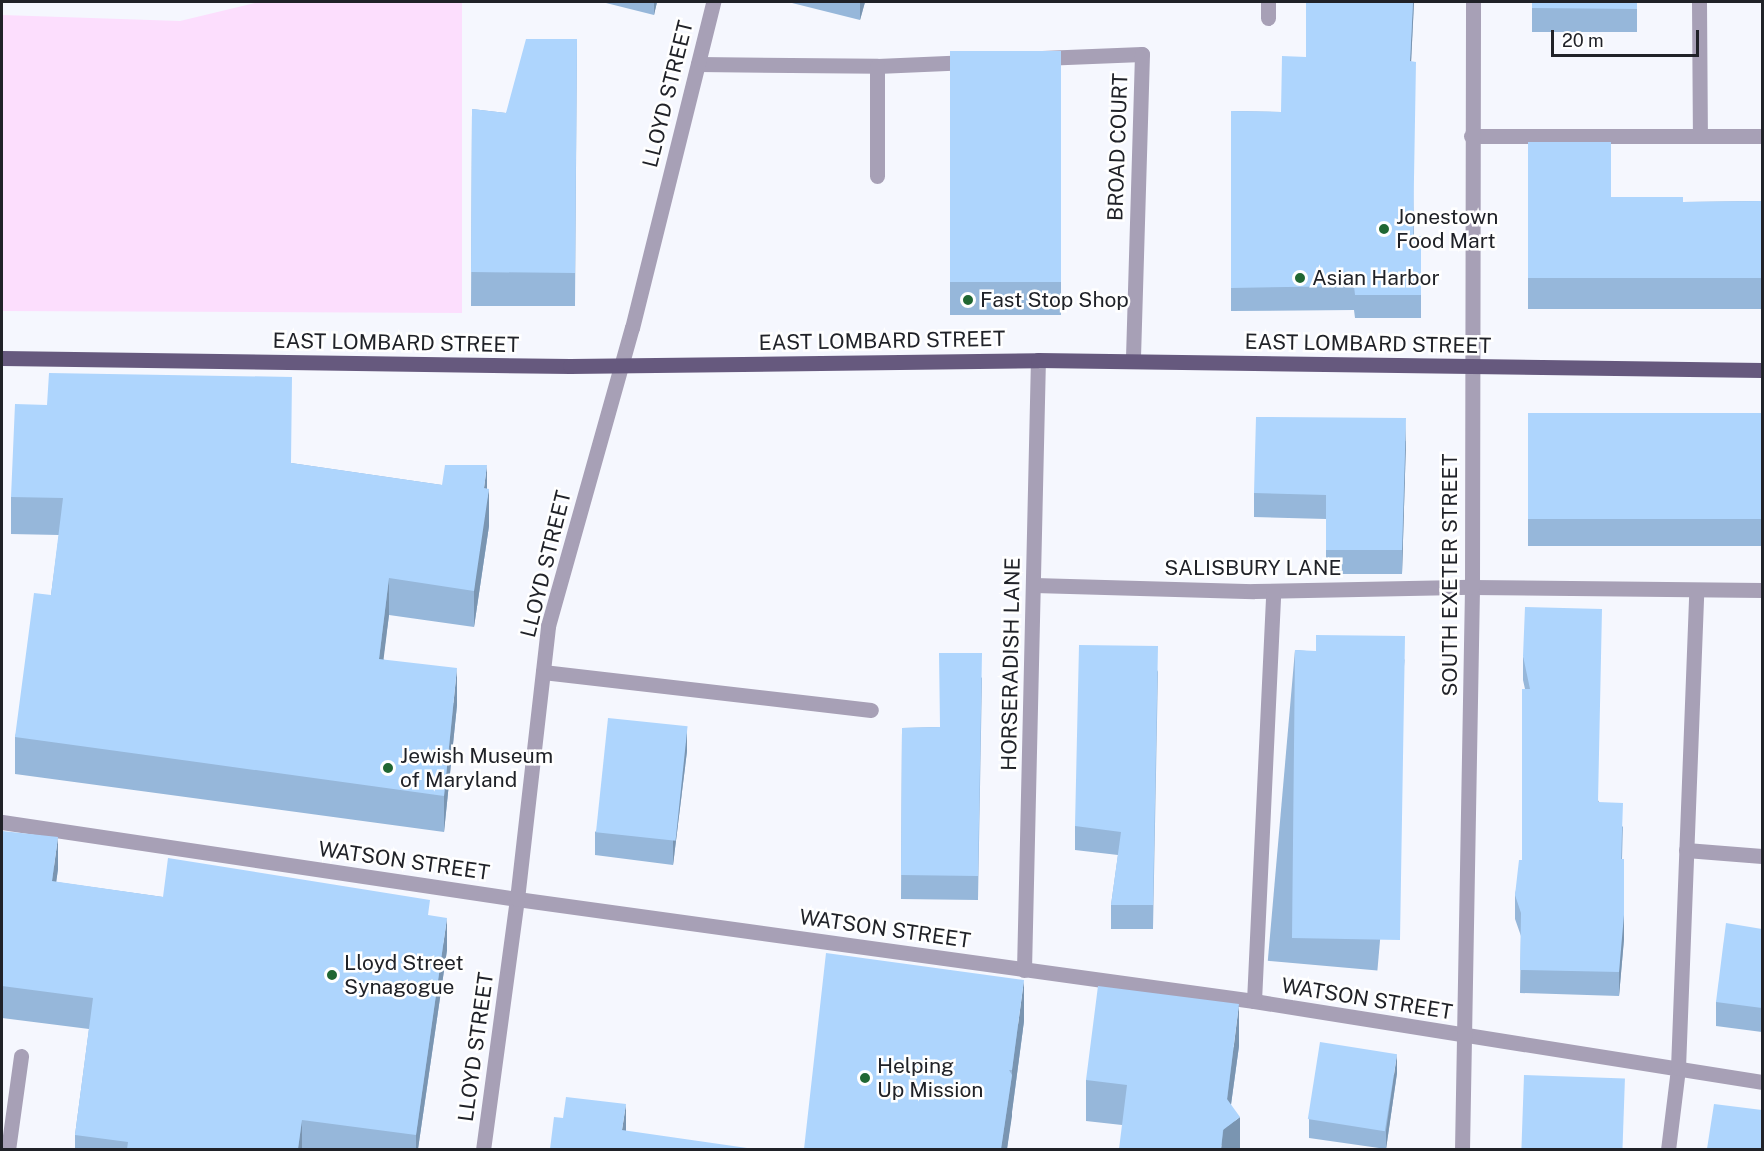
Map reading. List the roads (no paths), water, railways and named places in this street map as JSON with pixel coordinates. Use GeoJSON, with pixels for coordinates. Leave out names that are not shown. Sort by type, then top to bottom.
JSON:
{"type":"FeatureCollection","features":[{"type":"Feature","properties":{"kind":"main road","name":"EAST LOMBARD STREET"},"geometry":{"type":"LineString","coordinates":[[2,358],[622,365],[1038,360],[1762,370]]}},
{"type":"Feature","properties":{"kind":"street","name":"LLOYD STREET"},"geometry":{"type":"LineString","coordinates":[[483,1149],[517,899],[548,626],[622,365],[713,2]]}},
{"type":"Feature","properties":{"kind":"street"},"geometry":{"type":"LineString","coordinates":[[1268,2],[1268,18]]}},
{"type":"Feature","properties":{"kind":"street","name":"SOUTH EXETER STREET"},"geometry":{"type":"LineString","coordinates":[[1462,1149],[1472,587],[1473,2]]}},
{"type":"Feature","properties":{"kind":"street"},"geometry":{"type":"LineString","coordinates":[[1699,2],[1700,133]]}},
{"type":"Feature","properties":{"kind":"street","name":"BROAD COURT"},"geometry":{"type":"LineString","coordinates":[[1027,59],[1142,54],[1133,362]]}},
{"type":"Feature","properties":{"kind":"street"},"geometry":{"type":"LineString","coordinates":[[698,64],[877,66],[992,61]]}},
{"type":"Feature","properties":{"kind":"street"},"geometry":{"type":"LineString","coordinates":[[877,66],[877,176]]}},
{"type":"Feature","properties":{"kind":"street"},"geometry":{"type":"LineString","coordinates":[[1471,136],[1700,133],[1762,135]]}},
{"type":"Feature","properties":{"kind":"street","name":"HORSERADISH LANE"},"geometry":{"type":"LineString","coordinates":[[1024,970],[1038,360]]}},
{"type":"Feature","properties":{"kind":"street","name":"SALISBURY LANE"},"geometry":{"type":"LineString","coordinates":[[1034,585],[1273,591],[1472,587],[1762,591]]}},
{"type":"Feature","properties":{"kind":"street"},"geometry":{"type":"LineString","coordinates":[[1668,1149],[1678,1068],[1696,590]]}},
{"type":"Feature","properties":{"kind":"street"},"geometry":{"type":"LineString","coordinates":[[1254,1001],[1273,591]]}},
{"type":"Feature","properties":{"kind":"street"},"geometry":{"type":"LineString","coordinates":[[543,672],[871,710]]}},
{"type":"Feature","properties":{"kind":"street","name":"WATSON STREET"},"geometry":{"type":"LineString","coordinates":[[2,822],[517,899],[1254,1001],[1762,1082]]}},
{"type":"Feature","properties":{"kind":"street"},"geometry":{"type":"LineString","coordinates":[[1686,850],[1762,856]]}},
{"type":"Feature","properties":{"kind":"street"},"geometry":{"type":"LineString","coordinates":[[8,1149],[21,1056]]}},
{"type":"Feature","properties":{"kind":"place","name":"Jonestown Food Mart"},"geometry":{"type":"Point","coordinates":[1384,229]}},
{"type":"Feature","properties":{"kind":"place","name":"Asian Harbor"},"geometry":{"type":"Point","coordinates":[1300,278]}},
{"type":"Feature","properties":{"kind":"place","name":"Fast Stop Shop"},"geometry":{"type":"Point","coordinates":[968,300]}},
{"type":"Feature","properties":{"kind":"place","name":"Jewish Museum of Maryland"},"geometry":{"type":"Point","coordinates":[388,768]}},
{"type":"Feature","properties":{"kind":"place","name":"Lloyd Street Synagogue"},"geometry":{"type":"Point","coordinates":[332,975]}},
{"type":"Feature","properties":{"kind":"place","name":"Helping Up Mission"},"geometry":{"type":"Point","coordinates":[865,1078]}}]}
